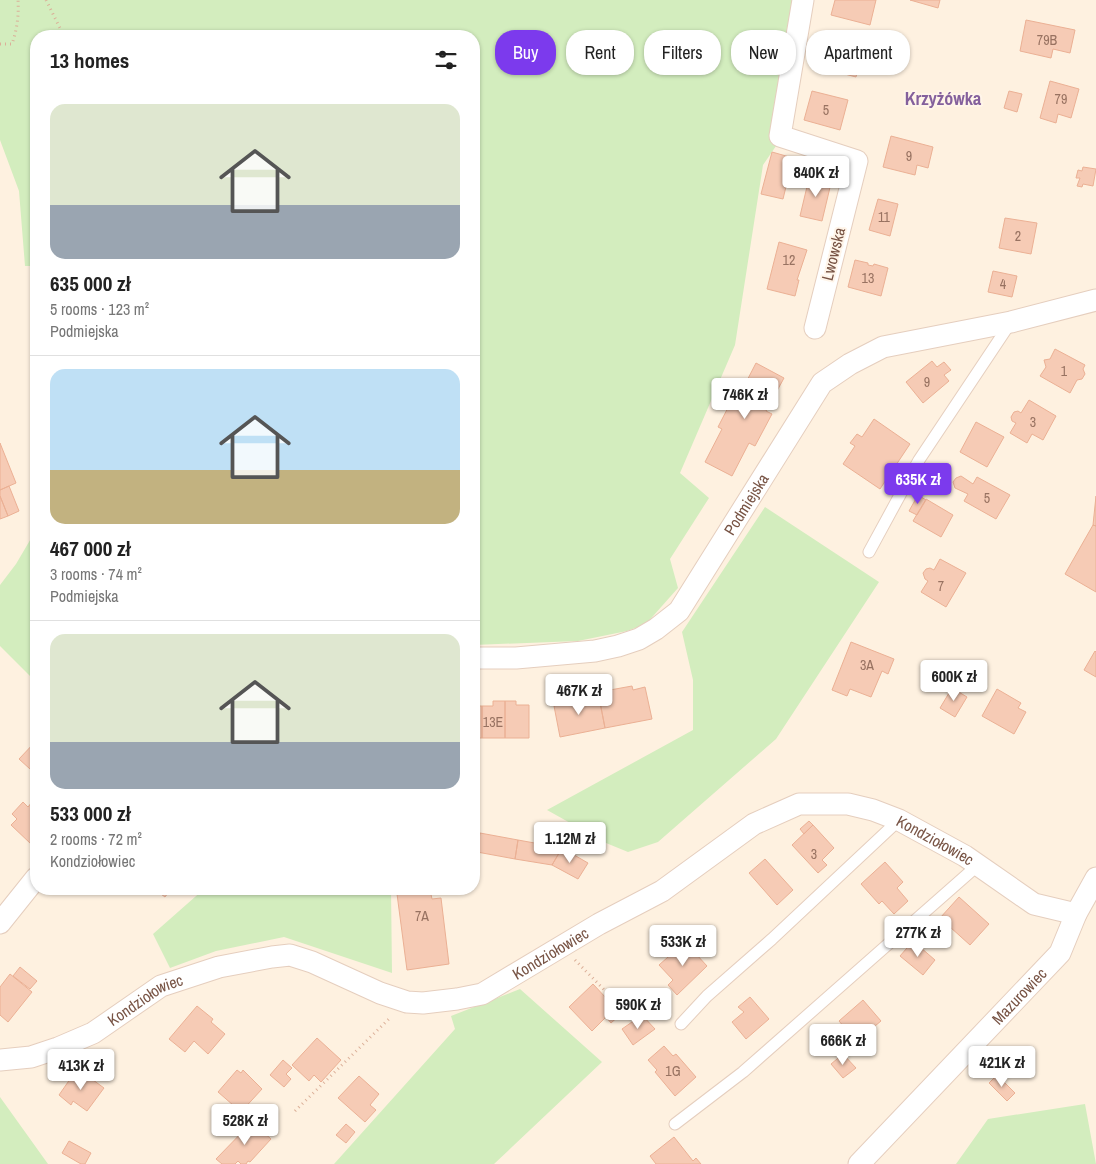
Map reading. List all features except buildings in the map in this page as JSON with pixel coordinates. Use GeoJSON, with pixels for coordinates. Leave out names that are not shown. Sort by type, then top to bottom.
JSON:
{"type":"FeatureCollection","features":[{"type":"Feature","properties":{"kind":"street","name":"Lwowska"},"geometry":{"type":"LineString","coordinates":[[803,0],[780,136],[857,161],[815,328]]}},
{"type":"Feature","properties":{"kind":"street","name":"Podmiejska"},"geometry":{"type":"LineString","coordinates":[[480,658],[516,658],[595,651],[639,639],[656,629],[679,611],[822,383],[850,364],[883,347],[1011,322],[1096,300]]}},
{"type":"Feature","properties":{"kind":"street","name":"Kondziołowiec"},"geometry":{"type":"LineString","coordinates":[[0,1060],[32,1057],[93,1033],[161,986],[219,967],[272,957],[290,955],[312,962],[380,993],[407,1002],[423,1003],[482,994],[561,945],[662,892],[754,824],[799,804],[848,804],[873,810],[898,820],[965,856],[1034,904],[1076,914]]}},
{"type":"Feature","properties":{"kind":"street","name":"Mazurowiec"},"geometry":{"type":"LineString","coordinates":[[859,1164],[1060,953],[1076,914],[1096,878]]}},
{"type":"Feature","properties":{"kind":"street"},"geometry":{"type":"LineString","coordinates":[[0,923],[30,886]]}},
{"type":"Feature","properties":{"kind":"lane"},"geometry":{"type":"LineString","coordinates":[[869,552],[919,460],[1011,322]]}},
{"type":"Feature","properties":{"kind":"lane"},"geometry":{"type":"LineString","coordinates":[[681,1024],[706,996],[779,932],[898,820]]}},
{"type":"Feature","properties":{"kind":"lane"},"geometry":{"type":"LineString","coordinates":[[675,1124],[743,1072],[978,865]]}},
{"type":"Feature","properties":{"kind":"path"},"geometry":{"type":"LineString","coordinates":[[0,44],[12,44],[17,28],[18,0]]}},
{"type":"Feature","properties":{"kind":"path"},"geometry":{"type":"LineString","coordinates":[[46,0],[61,30]]}},
{"type":"Feature","properties":{"kind":"path"},"geometry":{"type":"LineString","coordinates":[[561,945],[627,1014]]}},
{"type":"Feature","properties":{"kind":"path"},"geometry":{"type":"LineString","coordinates":[[295,1111],[407,1002]]}},
{"type":"Feature","properties":{"kind":"green space"},"geometry":{"type":"Polygon","coordinates":[[[0,0],[796,0],[792,30],[731,30],[731,75],[786,75],[776,146],[763,165],[735,345],[680,473],[709,498],[670,559],[678,588],[646,624],[627,631],[578,641],[480,645],[480,30],[30,30],[30,266],[25,266],[19,191],[0,140],[0,0]]]}},
{"type":"Feature","properties":{"kind":"green space"},"geometry":{"type":"Polygon","coordinates":[[[765,507],[879,582],[776,739],[658,842],[628,852],[606,843],[547,810],[693,730],[693,680],[682,632],[765,507]]]}},
{"type":"Feature","properties":{"kind":"green space"},"geometry":{"type":"Polygon","coordinates":[[[30,540],[30,676],[0,646],[0,585],[16,564],[30,540]]]}},
{"type":"Feature","properties":{"kind":"green space"},"geometry":{"type":"Polygon","coordinates":[[[197,895],[391,895],[392,973],[284,937],[216,951],[170,968],[153,934],[197,895]]]}},
{"type":"Feature","properties":{"kind":"green space"},"geometry":{"type":"Polygon","coordinates":[[[520,989],[602,1062],[494,1164],[334,1164],[455,1029],[451,1016],[520,989]]]}},
{"type":"Feature","properties":{"kind":"green space"},"geometry":{"type":"Polygon","coordinates":[[[0,1097],[48,1164],[0,1164],[0,1097]]]}},
{"type":"Feature","properties":{"kind":"green space"},"geometry":{"type":"Polygon","coordinates":[[[1085,1104],[1096,1164],[956,1164],[988,1119],[1085,1104]]]}},
{"type":"Feature","properties":{"kind":"district","name":"Krzyżówka"},"geometry":{"type":"Point","coordinates":[943,98]}}]}
